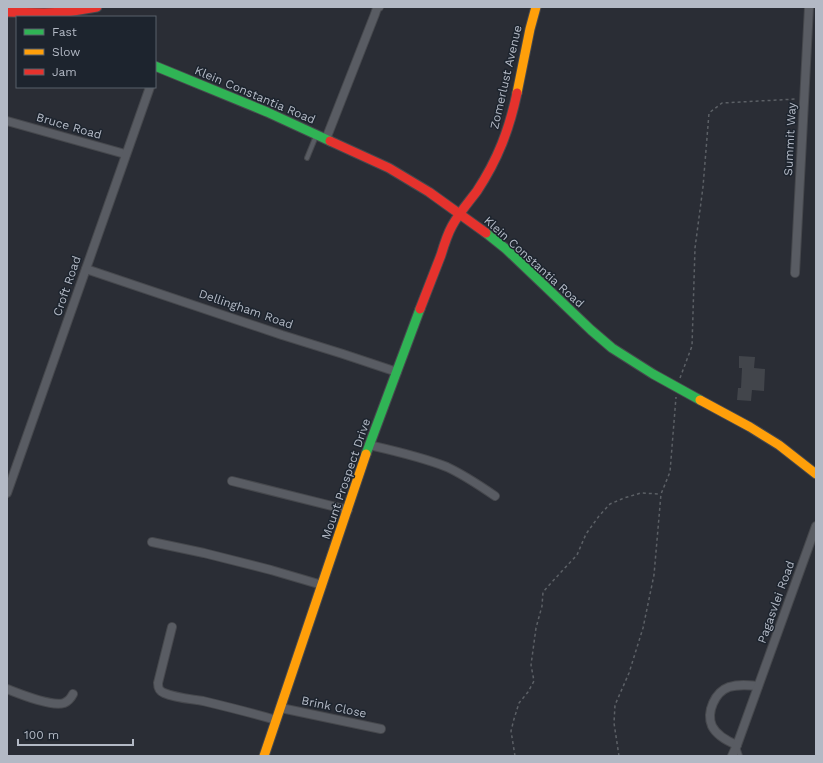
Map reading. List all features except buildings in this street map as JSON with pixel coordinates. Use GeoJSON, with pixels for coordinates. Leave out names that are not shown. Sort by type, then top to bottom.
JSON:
{"type":"FeatureCollection","features":[{"type":"Feature","properties":{"kind":"street"},"geometry":{"type":"LineString","coordinates":[[7,12],[78,14],[97,7]]}},
{"type":"Feature","properties":{"kind":"street"},"geometry":{"type":"LineString","coordinates":[[90,16],[97,7]]}},
{"type":"Feature","properties":{"kind":"street"},"geometry":{"type":"LineString","coordinates":[[326,139],[377,8],[379,7]]}},
{"type":"Feature","properties":{"kind":"street","name":"Zomerlust Avenue"},"geometry":{"type":"LineString","coordinates":[[460,213],[491,168],[510,124],[536,7]]}},
{"type":"Feature","properties":{"kind":"street","name":"Summit Way"},"geometry":{"type":"LineString","coordinates":[[795,273],[809,7]]}},
{"type":"Feature","properties":{"kind":"street","name":"Klein Constantia Road"},"geometry":{"type":"LineString","coordinates":[[156,68],[267,112],[316,134],[388,168],[429,192],[460,213],[506,249],[612,348],[648,371],[750,427],[779,445],[816,474]]}},
{"type":"Feature","properties":{"kind":"street","name":"Croft Road"},"geometry":{"type":"LineString","coordinates":[[7,493],[125,154],[150,88]]}},
{"type":"Feature","properties":{"kind":"street","name":"Bruce Road"},"geometry":{"type":"LineString","coordinates":[[7,122],[125,154]]}},
{"type":"Feature","properties":{"kind":"street","name":"Mount Prospect Drive"},"geometry":{"type":"LineString","coordinates":[[264,756],[370,445],[450,230],[460,213]]}},
{"type":"Feature","properties":{"kind":"street","name":"Dellingham Road"},"geometry":{"type":"LineString","coordinates":[[86,269],[397,372]]}},
{"type":"Feature","properties":{"kind":"street"},"geometry":{"type":"LineString","coordinates":[[370,445],[417,457],[446,467],[463,475],[495,496]]}},
{"type":"Feature","properties":{"kind":"street"},"geometry":{"type":"LineString","coordinates":[[232,481],[348,510]]}},
{"type":"Feature","properties":{"kind":"street","name":"Pagasvlei Road"},"geometry":{"type":"LineString","coordinates":[[732,756],[816,526]]}},
{"type":"Feature","properties":{"kind":"street"},"geometry":{"type":"LineString","coordinates":[[152,542],[271,570],[322,585]]}},
{"type":"Feature","properties":{"kind":"street"},"geometry":{"type":"LineString","coordinates":[[172,627],[158,683],[159,690],[173,696],[230,707],[276,720]]}},
{"type":"Feature","properties":{"kind":"street"},"geometry":{"type":"LineString","coordinates":[[737,745],[721,736],[712,726],[710,712],[720,692],[729,687],[742,685],[758,686]]}},
{"type":"Feature","properties":{"kind":"street"},"geometry":{"type":"LineString","coordinates":[[7,689],[41,700],[56,703],[68,701],[73,694]]}},
{"type":"Feature","properties":{"kind":"street","name":"Brink Close"},"geometry":{"type":"LineString","coordinates":[[281,708],[381,730]]}},
{"type":"Feature","properties":{"kind":"lane"},"geometry":{"type":"LineString","coordinates":[[307,158],[316,134]]}},
{"type":"Feature","properties":{"kind":"lane"},"geometry":{"type":"LineString","coordinates":[[737,745],[740,756]]}},
{"type":"Feature","properties":{"kind":"path"},"geometry":{"type":"LineString","coordinates":[[515,756],[511,731],[519,703],[528,692],[534,681],[531,665],[536,628],[542,606],[543,592],[577,556],[586,534],[610,504],[641,493],[661,494]]}},
{"type":"Feature","properties":{"kind":"traffic: fast"},"geometry":{"type":"LineString","coordinates":[[156,66],[267,112],[330,141]]}},
{"type":"Feature","properties":{"kind":"traffic: fast"},"geometry":{"type":"LineString","coordinates":[[486,233],[506,249],[612,348],[653,374],[700,400]]}},
{"type":"Feature","properties":{"kind":"traffic: fast"},"geometry":{"type":"LineString","coordinates":[[366,454],[420,309]]}},
{"type":"Feature","properties":{"kind":"traffic: slow"},"geometry":{"type":"LineString","coordinates":[[517,93],[536,7]]}},
{"type":"Feature","properties":{"kind":"traffic: slow"},"geometry":{"type":"LineString","coordinates":[[700,400],[750,427],[779,445],[816,474]]}},
{"type":"Feature","properties":{"kind":"traffic: slow"},"geometry":{"type":"LineString","coordinates":[[264,756],[366,454]]}},
{"type":"Feature","properties":{"kind":"traffic: jam"},"geometry":{"type":"LineString","coordinates":[[7,12],[67,12],[97,7]]}},
{"type":"Feature","properties":{"kind":"traffic: jam"},"geometry":{"type":"LineString","coordinates":[[420,309],[450,229],[477,191],[497,156],[506,132],[517,93]]}},
{"type":"Feature","properties":{"kind":"traffic: jam"},"geometry":{"type":"LineString","coordinates":[[330,141],[389,168],[429,192],[486,233]]}}]}
